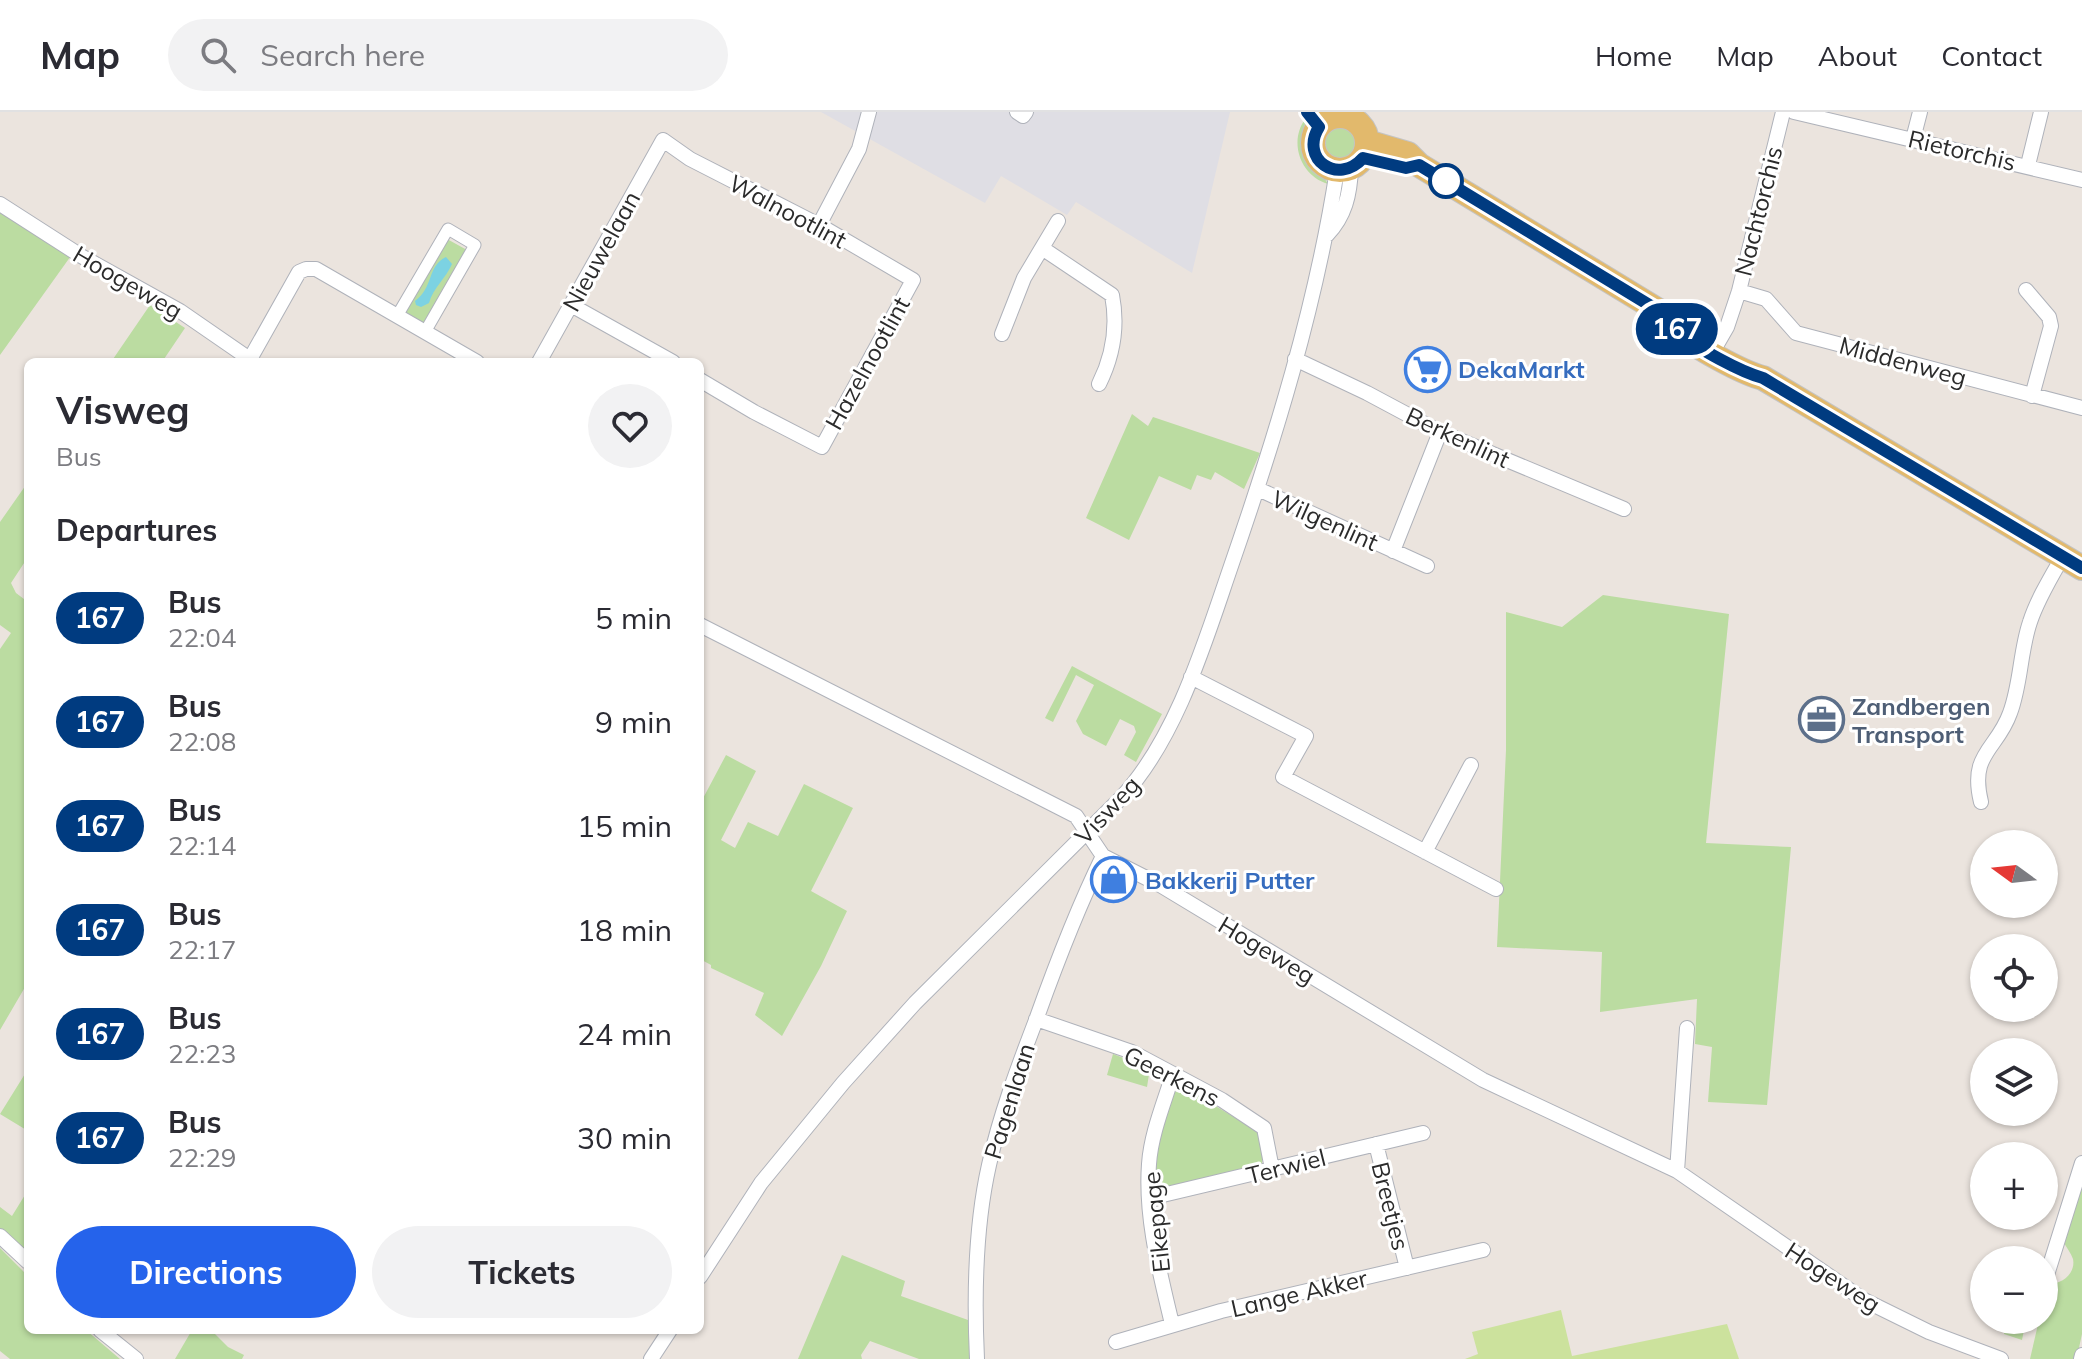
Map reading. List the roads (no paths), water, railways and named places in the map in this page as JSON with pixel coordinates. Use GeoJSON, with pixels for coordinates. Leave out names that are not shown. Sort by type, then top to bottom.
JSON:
{"type":"FeatureCollection","features":[{"type":"Feature","properties":{"kind":"main road"},"geometry":{"type":"LineString","coordinates":[[1354,160],[1363,128],[1332,116],[1314,137],[1314,152],[1322,164],[1354,160],[1406,168],[1419,165],[1669,317],[1679,333],[1716,347],[1745,373],[1763,378],[2072,562]]}},
{"type":"Feature","properties":{"kind":"street"},"geometry":{"type":"LineString","coordinates":[[819,225],[859,149],[869,112]]}},
{"type":"Feature","properties":{"kind":"street"},"geometry":{"type":"LineString","coordinates":[[1017,112],[1023,116],[1026,112]]}},
{"type":"Feature","properties":{"kind":"street","name":"Nachtorchis"},"geometry":{"type":"LineString","coordinates":[[1716,347],[1739,291],[1783,112]]}},
{"type":"Feature","properties":{"kind":"street","name":"Rietorchis"},"geometry":{"type":"LineString","coordinates":[[1794,112],[2082,180]]}},
{"type":"Feature","properties":{"kind":"street"},"geometry":{"type":"LineString","coordinates":[[1913,139],[1920,112]]}},
{"type":"Feature","properties":{"kind":"street"},"geometry":{"type":"LineString","coordinates":[[2028,165],[2041,112]]}},
{"type":"Feature","properties":{"kind":"street","name":"Walnootlint"},"geometry":{"type":"LineString","coordinates":[[663,140],[690,159],[819,225],[913,280]]}},
{"type":"Feature","properties":{"kind":"street","name":"Nieuwelaan"},"geometry":{"type":"LineString","coordinates":[[541,358],[663,140]]}},
{"type":"Feature","properties":{"kind":"street","name":"Visweg"},"geometry":{"type":"LineString","coordinates":[[704,1271],[761,1183],[843,1083],[915,1003],[1140,776],[1191,677],[1258,489],[1327,235],[1354,160]]}},
{"type":"Feature","properties":{"kind":"street","name":"Hoogeweg"},"geometry":{"type":"LineString","coordinates":[[0,204],[81,256],[180,311],[249,358]]}},
{"type":"Feature","properties":{"kind":"street"},"geometry":{"type":"LineString","coordinates":[[1002,334],[1017,292],[1058,221]]}},
{"type":"Feature","properties":{"kind":"street"},"geometry":{"type":"LineString","coordinates":[[397,316],[448,229],[475,245],[425,332]]}},
{"type":"Feature","properties":{"kind":"street"},"geometry":{"type":"LineString","coordinates":[[1042,248],[1112,295],[1114,337],[1106,371],[1099,384]]}},
{"type":"Feature","properties":{"kind":"street"},"geometry":{"type":"LineString","coordinates":[[253,358],[299,272],[306,269],[316,269],[470,358]]}},
{"type":"Feature","properties":{"kind":"street","name":"Hazelnootlint"},"geometry":{"type":"LineString","coordinates":[[704,382],[822,447],[913,280]]}},
{"type":"Feature","properties":{"kind":"street"},"geometry":{"type":"LineString","coordinates":[[2026,290],[2049,317],[2051,326],[2032,396]]}},
{"type":"Feature","properties":{"kind":"street","name":"Middenweg"},"geometry":{"type":"LineString","coordinates":[[1739,291],[1766,299],[1796,333],[2082,408]]}},
{"type":"Feature","properties":{"kind":"street"},"geometry":{"type":"LineString","coordinates":[[571,305],[666,358]]}},
{"type":"Feature","properties":{"kind":"street","name":"Berkenlint"},"geometry":{"type":"LineString","coordinates":[[1295,359],[1440,432],[1624,509]]}},
{"type":"Feature","properties":{"kind":"street","name":"Wilgenlint"},"geometry":{"type":"LineString","coordinates":[[1393,551],[1440,432]]}},
{"type":"Feature","properties":{"kind":"street","name":"Wilgenlint"},"geometry":{"type":"LineString","coordinates":[[1258,489],[1427,566]]}},
{"type":"Feature","properties":{"kind":"street"},"geometry":{"type":"LineString","coordinates":[[1981,802],[1980,762],[2011,712],[2030,622],[2072,562]]}},
{"type":"Feature","properties":{"kind":"street","name":"Hogeweg"},"geometry":{"type":"LineString","coordinates":[[704,627],[1076,816],[1103,856],[1160,885],[1501,1090],[1677,1171],[1864,1300],[1929,1332],[2001,1359]]}},
{"type":"Feature","properties":{"kind":"street"},"geometry":{"type":"LineString","coordinates":[[1191,677],[1306,736],[1283,777],[1496,889]]}},
{"type":"Feature","properties":{"kind":"street"},"geometry":{"type":"LineString","coordinates":[[1425,852],[1471,765]]}},
{"type":"Feature","properties":{"kind":"street","name":"Pagenlaan"},"geometry":{"type":"LineString","coordinates":[[977,1359],[975,1317],[978,1263],[988,1167],[1008,1092],[1059,955],[1103,856]]}},
{"type":"Feature","properties":{"kind":"street","name":"Geerkens"},"geometry":{"type":"LineString","coordinates":[[1036,1019],[1132,1052],[1222,1100],[1264,1128],[1272,1169]]}},
{"type":"Feature","properties":{"kind":"street"},"geometry":{"type":"LineString","coordinates":[[1677,1171],[1687,1028]]}},
{"type":"Feature","properties":{"kind":"street","name":"Eikepage"},"geometry":{"type":"LineString","coordinates":[[1172,1324],[1157,1261],[1149,1162],[1173,1074]]}},
{"type":"Feature","properties":{"kind":"street","name":"Terwiel"},"geometry":{"type":"LineString","coordinates":[[1150,1198],[1423,1133]]}},
{"type":"Feature","properties":{"kind":"street","name":"Breetjes"},"geometry":{"type":"LineString","coordinates":[[1376,1144],[1407,1268]]}},
{"type":"Feature","properties":{"kind":"street"},"geometry":{"type":"LineString","coordinates":[[2056,1246],[2082,1163]]}},
{"type":"Feature","properties":{"kind":"street"},"geometry":{"type":"LineString","coordinates":[[0,1236],[24,1258]]}},
{"type":"Feature","properties":{"kind":"street","name":"Lange Akker"},"geometry":{"type":"LineString","coordinates":[[1116,1342],[1172,1324],[1483,1250]]}},
{"type":"Feature","properties":{"kind":"street"},"geometry":{"type":"LineString","coordinates":[[105,1334],[136,1359]]}},
{"type":"Feature","properties":{"kind":"street"},"geometry":{"type":"LineString","coordinates":[[651,1359],[667,1334]]}},
{"type":"Feature","properties":{"kind":"water"},"geometry":{"type":"Polygon","coordinates":[[[446,257],[452,264],[429,303],[421,307],[416,305],[415,301],[425,289],[436,266],[446,257]]]}},
{"type":"Feature","properties":{"kind":"place","name":"DekaMarkt"},"geometry":{"type":"Point","coordinates":[1427,369]}},
{"type":"Feature","properties":{"kind":"place","name":"Zandbergen Transport"},"geometry":{"type":"Point","coordinates":[1821,720]}},
{"type":"Feature","properties":{"kind":"place","name":"Bakkerij Putter"},"geometry":{"type":"Point","coordinates":[1114,880]}}]}
